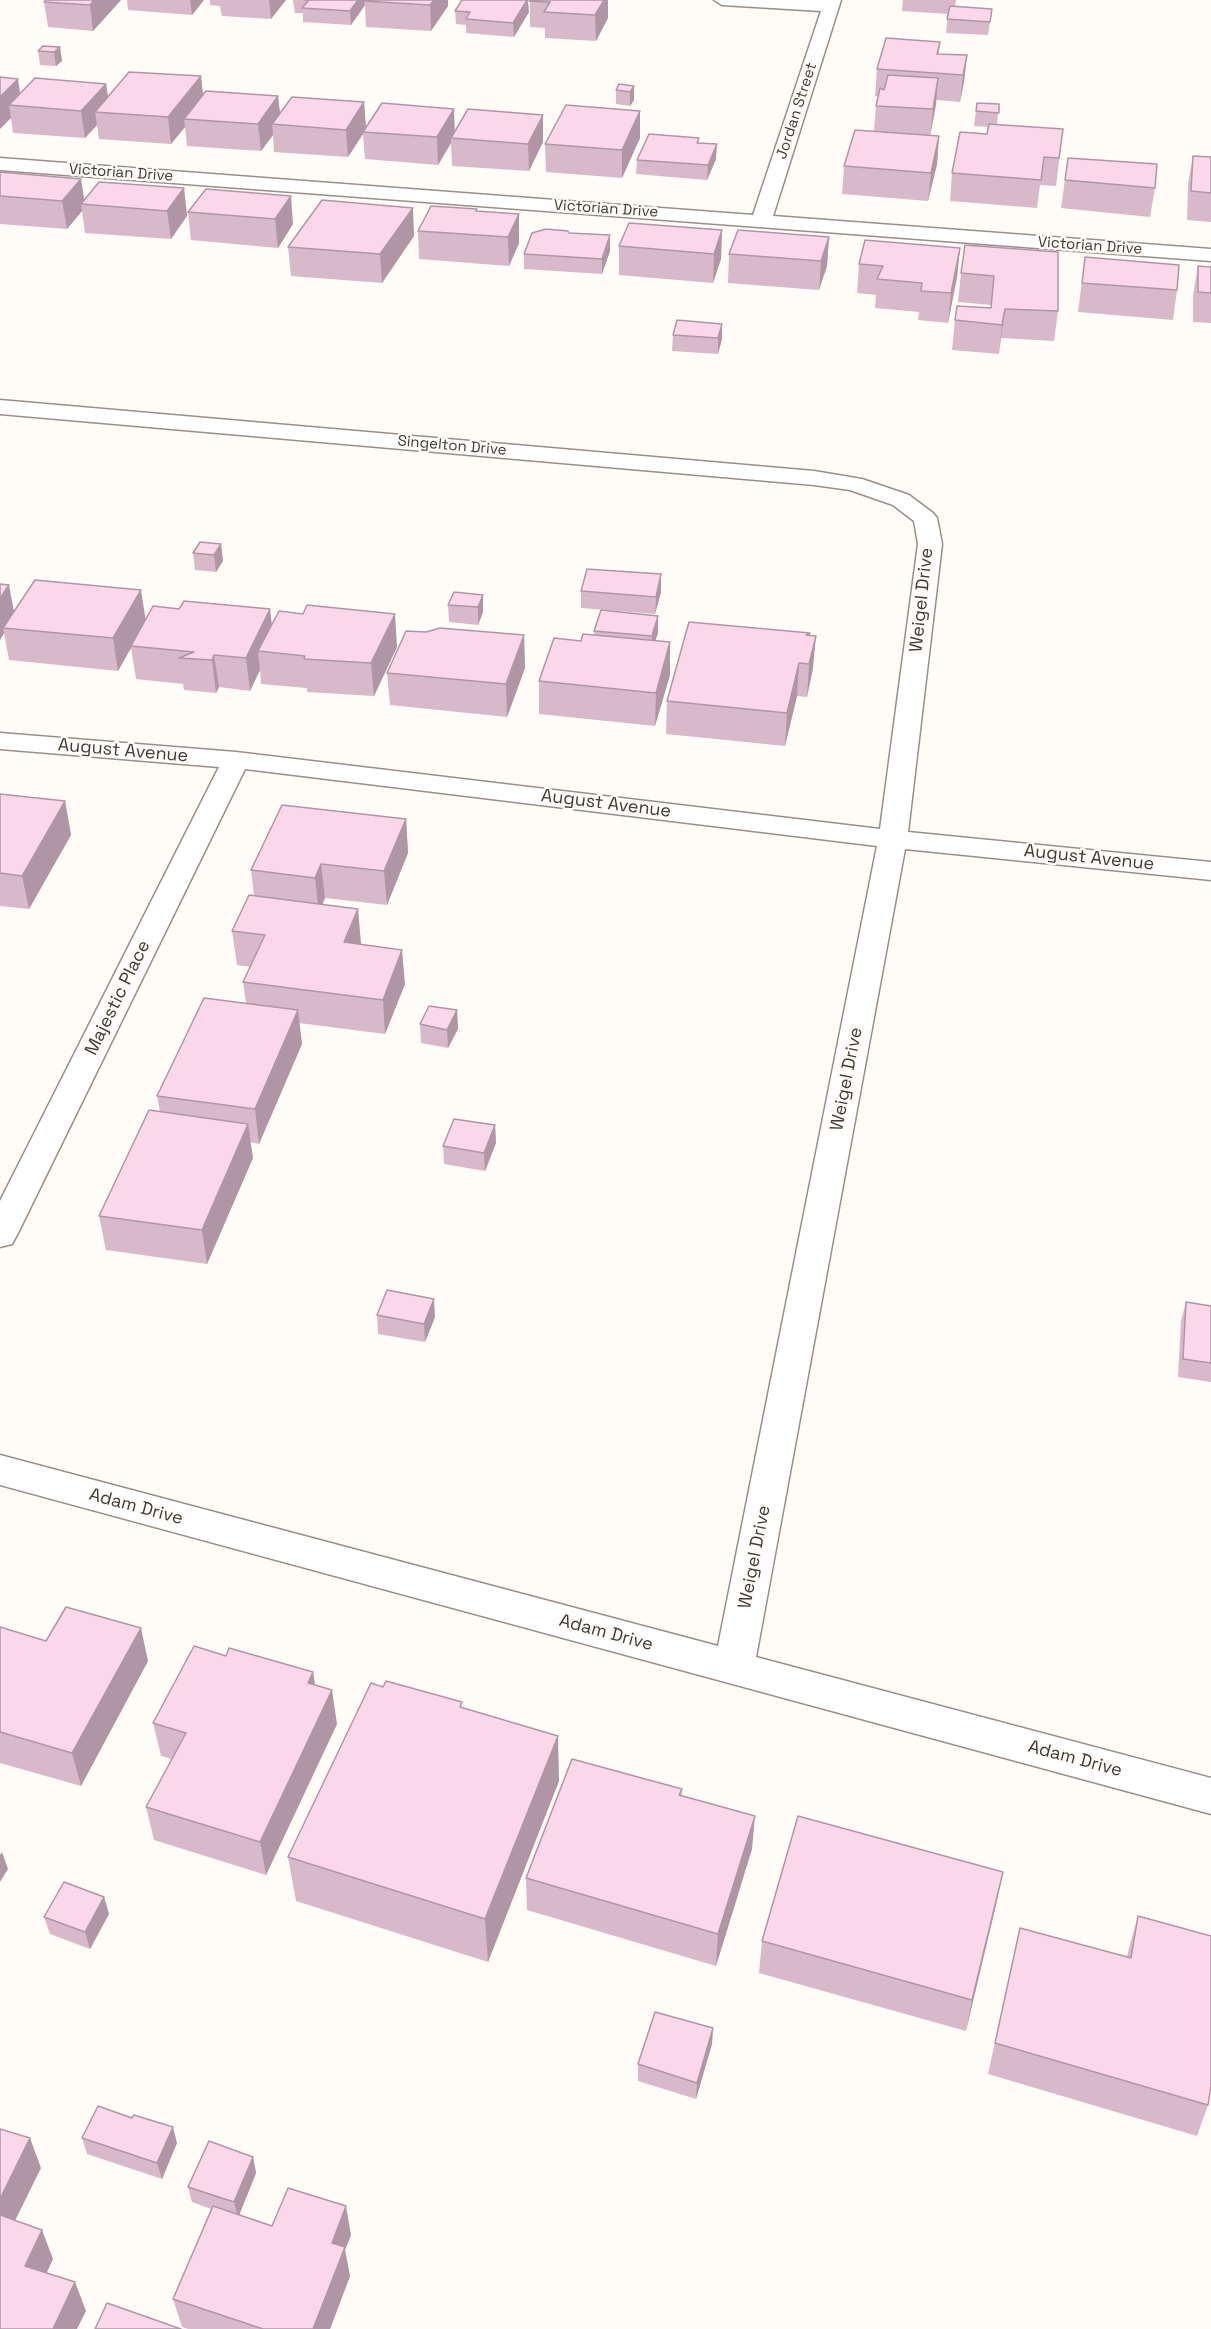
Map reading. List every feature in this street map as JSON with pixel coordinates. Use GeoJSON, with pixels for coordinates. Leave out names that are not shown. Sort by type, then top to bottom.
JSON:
{"type":"FeatureCollection","features":[{"type":"Feature","properties":{"kind":"street"},"geometry":{"type":"LineString","coordinates":[[722,0],[832,4]]}},
{"type":"Feature","properties":{"kind":"street","name":"Jordan Street"},"geometry":{"type":"LineString","coordinates":[[761,221],[832,4]]}},
{"type":"Feature","properties":{"kind":"street","name":"Victorian Drive"},"geometry":{"type":"LineString","coordinates":[[0,164],[1211,255]]}},
{"type":"Feature","properties":{"kind":"street","name":"Singelton Drive"},"geometry":{"type":"LineString","coordinates":[[0,407],[814,478],[854,484],[901,500]]}},
{"type":"Feature","properties":{"kind":"street","name":"Weigel Drive"},"geometry":{"type":"LineString","coordinates":[[734,1667],[893,839],[930,544],[925,518],[901,500]]}},
{"type":"Feature","properties":{"kind":"street","name":"August Avenue"},"geometry":{"type":"LineString","coordinates":[[0,741],[236,760],[893,839],[1211,871]]}},
{"type":"Feature","properties":{"kind":"street","name":"Majestic Place"},"geometry":{"type":"LineString","coordinates":[[0,1235],[236,760]]}},
{"type":"Feature","properties":{"kind":"street","name":"Adam Drive"},"geometry":{"type":"LineString","coordinates":[[0,1470],[1211,1796]]}},
{"type":"Feature","properties":{"kind":"building"},"geometry":{"type":"Polygon","coordinates":[[[46,0],[94,0],[90,5],[44,2],[46,0]]]}},
{"type":"Feature","properties":{"kind":"building"},"geometry":{"type":"Polygon","coordinates":[[[309,0],[358,0],[350,11],[302,8],[309,0]]]}},
{"type":"Feature","properties":{"kind":"building"},"geometry":{"type":"Polygon","coordinates":[[[365,0],[434,0],[430,5],[365,0]]]}},
{"type":"Feature","properties":{"kind":"building"},"geometry":{"type":"Polygon","coordinates":[[[462,0],[527,0],[513,23],[466,19],[470,12],[455,11],[462,0]]]}},
{"type":"Feature","properties":{"kind":"building"},"geometry":{"type":"Polygon","coordinates":[[[530,0],[604,0],[595,15],[544,12],[550,2],[530,0]]]}},
{"type":"Feature","properties":{"kind":"building"},"geometry":{"type":"Polygon","coordinates":[[[950,6],[992,9],[990,22],[947,19],[950,6]]]}},
{"type":"Feature","properties":{"kind":"building"},"geometry":{"type":"Polygon","coordinates":[[[886,38],[940,42],[937,54],[967,55],[963,75],[877,69],[886,38]]]}},
{"type":"Feature","properties":{"kind":"building"},"geometry":{"type":"Polygon","coordinates":[[[43,46],[60,47],[54,52],[38,51],[43,46]]]}},
{"type":"Feature","properties":{"kind":"building"},"geometry":{"type":"Polygon","coordinates":[[[129,72],[201,76],[168,117],[95,112],[129,72]]]}},
{"type":"Feature","properties":{"kind":"building"},"geometry":{"type":"Polygon","coordinates":[[[888,75],[938,78],[933,109],[876,106],[880,88],[884,90],[888,75]]]}},
{"type":"Feature","properties":{"kind":"building"},"geometry":{"type":"Polygon","coordinates":[[[0,77],[18,79],[0,97],[0,77]]]}},
{"type":"Feature","properties":{"kind":"building"},"geometry":{"type":"Polygon","coordinates":[[[35,78],[106,84],[81,111],[9,105],[35,78]]]}},
{"type":"Feature","properties":{"kind":"building"},"geometry":{"type":"Polygon","coordinates":[[[619,84],[634,86],[630,92],[616,90],[619,84]]]}},
{"type":"Feature","properties":{"kind":"building"},"geometry":{"type":"Polygon","coordinates":[[[206,91],[278,96],[258,124],[184,119],[206,91]]]}},
{"type":"Feature","properties":{"kind":"building"},"geometry":{"type":"Polygon","coordinates":[[[292,97],[364,102],[346,130],[272,124],[292,97]]]}},
{"type":"Feature","properties":{"kind":"building"},"geometry":{"type":"Polygon","coordinates":[[[382,103],[454,109],[437,137],[363,132],[382,103]]]}},
{"type":"Feature","properties":{"kind":"building"},"geometry":{"type":"Polygon","coordinates":[[[977,103],[999,104],[999,113],[976,111],[977,103]]]}},
{"type":"Feature","properties":{"kind":"building"},"geometry":{"type":"Polygon","coordinates":[[[566,105],[640,111],[622,150],[545,144],[566,105]]]}},
{"type":"Feature","properties":{"kind":"building"},"geometry":{"type":"Polygon","coordinates":[[[468,109],[543,115],[528,144],[451,138],[468,109]]]}},
{"type":"Feature","properties":{"kind":"building"},"geometry":{"type":"Polygon","coordinates":[[[989,124],[1063,129],[1059,158],[1044,157],[1041,180],[952,173],[960,132],[987,134],[989,124]]]}},
{"type":"Feature","properties":{"kind":"building"},"geometry":{"type":"Polygon","coordinates":[[[855,130],[939,136],[931,173],[844,166],[855,130]]]}},
{"type":"Feature","properties":{"kind":"building"},"geometry":{"type":"Polygon","coordinates":[[[649,134],[699,138],[697,143],[717,144],[708,165],[637,160],[649,134]]]}},
{"type":"Feature","properties":{"kind":"building"},"geometry":{"type":"Polygon","coordinates":[[[1193,156],[1211,157],[1211,193],[1191,191],[1193,156]]]}},
{"type":"Feature","properties":{"kind":"building"},"geometry":{"type":"Polygon","coordinates":[[[1068,158],[1157,164],[1155,188],[1065,180],[1068,158]]]}},
{"type":"Feature","properties":{"kind":"building"},"geometry":{"type":"Polygon","coordinates":[[[0,172],[81,179],[62,201],[0,196],[0,172]]]}},
{"type":"Feature","properties":{"kind":"building"},"geometry":{"type":"Polygon","coordinates":[[[99,182],[184,188],[167,211],[81,204],[99,182]]]}},
{"type":"Feature","properties":{"kind":"building"},"geometry":{"type":"Polygon","coordinates":[[[206,189],[291,196],[275,219],[188,212],[206,189]]]}},
{"type":"Feature","properties":{"kind":"building"},"geometry":{"type":"Polygon","coordinates":[[[322,200],[413,208],[380,254],[288,247],[322,200]]]}},
{"type":"Feature","properties":{"kind":"building"},"geometry":{"type":"Polygon","coordinates":[[[431,206],[519,214],[508,237],[418,231],[431,206]]]}},
{"type":"Feature","properties":{"kind":"building"},"geometry":{"type":"Polygon","coordinates":[[[629,223],[722,230],[714,254],[619,246],[629,223]]]}},
{"type":"Feature","properties":{"kind":"building"},"geometry":{"type":"Polygon","coordinates":[[[546,229],[569,233],[610,235],[602,259],[524,254],[532,233],[546,229]]]}},
{"type":"Feature","properties":{"kind":"building"},"geometry":{"type":"Polygon","coordinates":[[[738,230],[829,237],[821,261],[729,254],[738,230]]]}},
{"type":"Feature","properties":{"kind":"building"},"geometry":{"type":"Polygon","coordinates":[[[865,240],[960,248],[951,293],[921,291],[922,283],[877,279],[883,266],[859,264],[865,240]]]}},
{"type":"Feature","properties":{"kind":"building"},"geometry":{"type":"Polygon","coordinates":[[[965,245],[1058,252],[1058,311],[1005,309],[1002,325],[955,320],[957,306],[991,308],[994,276],[961,273],[965,245]]]}},
{"type":"Feature","properties":{"kind":"building"},"geometry":{"type":"Polygon","coordinates":[[[1085,257],[1179,265],[1177,290],[1082,283],[1085,257]]]}},
{"type":"Feature","properties":{"kind":"building"},"geometry":{"type":"Polygon","coordinates":[[[1198,266],[1211,267],[1211,293],[1198,292],[1198,266]]]}},
{"type":"Feature","properties":{"kind":"building"},"geometry":{"type":"Polygon","coordinates":[[[677,320],[722,324],[718,338],[673,335],[677,320]]]}},
{"type":"Feature","properties":{"kind":"building"},"geometry":{"type":"Polygon","coordinates":[[[200,542],[221,544],[214,555],[193,553],[200,542]]]}},
{"type":"Feature","properties":{"kind":"building"},"geometry":{"type":"Polygon","coordinates":[[[587,569],[661,574],[656,597],[581,591],[587,569]]]}},
{"type":"Feature","properties":{"kind":"building"},"geometry":{"type":"Polygon","coordinates":[[[35,580],[141,590],[113,638],[3,628],[35,580]]]}},
{"type":"Feature","properties":{"kind":"building"},"geometry":{"type":"Polygon","coordinates":[[[0,584],[9,585],[0,598],[0,584]]]}},
{"type":"Feature","properties":{"kind":"building"},"geometry":{"type":"Polygon","coordinates":[[[454,592],[483,595],[478,607],[448,605],[454,592]]]}},
{"type":"Feature","properties":{"kind":"building"},"geometry":{"type":"Polygon","coordinates":[[[184,601],[270,609],[246,658],[214,655],[212,660],[179,658],[194,652],[131,646],[153,606],[179,609],[184,601]]]}},
{"type":"Feature","properties":{"kind":"building"},"geometry":{"type":"Polygon","coordinates":[[[307,605],[395,614],[371,663],[304,659],[305,656],[258,651],[279,611],[303,614],[307,605]]]}},
{"type":"Feature","properties":{"kind":"building"},"geometry":{"type":"Polygon","coordinates":[[[601,610],[658,616],[652,636],[594,631],[601,610]]]}},
{"type":"Feature","properties":{"kind":"building"},"geometry":{"type":"Polygon","coordinates":[[[689,622],[810,633],[806,635],[816,636],[809,664],[799,663],[787,713],[667,701],[689,622]]]}},
{"type":"Feature","properties":{"kind":"building"},"geometry":{"type":"Polygon","coordinates":[[[440,628],[524,635],[506,684],[387,673],[406,631],[426,632],[440,628]]]}},
{"type":"Feature","properties":{"kind":"building"},"geometry":{"type":"Polygon","coordinates":[[[583,634],[670,642],[656,693],[539,681],[554,638],[581,641],[583,634]]]}},
{"type":"Feature","properties":{"kind":"building"},"geometry":{"type":"Polygon","coordinates":[[[0,794],[65,801],[22,876],[0,873],[0,794]]]}},
{"type":"Feature","properties":{"kind":"building"},"geometry":{"type":"Polygon","coordinates":[[[282,805],[406,819],[384,871],[321,864],[315,878],[251,870],[282,805]]]}},
{"type":"Feature","properties":{"kind":"building"},"geometry":{"type":"Polygon","coordinates":[[[249,895],[358,909],[344,942],[402,950],[383,1000],[243,982],[265,935],[232,931],[249,895]]]}},
{"type":"Feature","properties":{"kind":"building"},"geometry":{"type":"Polygon","coordinates":[[[204,998],[298,1010],[255,1109],[157,1096],[204,998]]]}},
{"type":"Feature","properties":{"kind":"building"},"geometry":{"type":"Polygon","coordinates":[[[429,1006],[457,1010],[447,1030],[420,1024],[429,1006]]]}},
{"type":"Feature","properties":{"kind":"building"},"geometry":{"type":"Polygon","coordinates":[[[149,1110],[248,1124],[202,1230],[99,1216],[149,1110]]]}},
{"type":"Feature","properties":{"kind":"building"},"geometry":{"type":"Polygon","coordinates":[[[454,1119],[495,1125],[484,1153],[443,1146],[454,1119]]]}},
{"type":"Feature","properties":{"kind":"building"},"geometry":{"type":"Polygon","coordinates":[[[387,1290],[434,1299],[424,1324],[377,1315],[387,1290]]]}},
{"type":"Feature","properties":{"kind":"building"},"geometry":{"type":"Polygon","coordinates":[[[1186,1302],[1211,1306],[1211,1363],[1183,1359],[1186,1302]]]}},
{"type":"Feature","properties":{"kind":"building"},"geometry":{"type":"Polygon","coordinates":[[[66,1607],[141,1628],[72,1753],[0,1732],[0,1627],[46,1641],[66,1607]]]}},
{"type":"Feature","properties":{"kind":"building"},"geometry":{"type":"Polygon","coordinates":[[[194,1646],[226,1656],[229,1648],[313,1672],[308,1683],[332,1690],[260,1842],[146,1807],[186,1733],[153,1723],[194,1646]]]}},
{"type":"Feature","properties":{"kind":"building"},"geometry":{"type":"Polygon","coordinates":[[[386,1681],[462,1702],[460,1707],[558,1736],[485,1919],[288,1857],[371,1683],[383,1687],[386,1681]]]}},
{"type":"Feature","properties":{"kind":"building"},"geometry":{"type":"Polygon","coordinates":[[[572,1759],[682,1789],[679,1795],[755,1816],[718,1934],[526,1878],[572,1759]]]}},
{"type":"Feature","properties":{"kind":"building"},"geometry":{"type":"Polygon","coordinates":[[[798,1816],[1003,1872],[972,2000],[762,1941],[798,1816]]]}},
{"type":"Feature","properties":{"kind":"building"},"geometry":{"type":"Polygon","coordinates":[[[64,1882],[104,1897],[85,1932],[44,1917],[64,1882]]]}},
{"type":"Feature","properties":{"kind":"building"},"geometry":{"type":"Polygon","coordinates":[[[1138,1916],[1211,1936],[1211,2086],[1208,2105],[995,2043],[1020,1928],[1131,1958],[1138,1916]]]}},
{"type":"Feature","properties":{"kind":"building"},"geometry":{"type":"Polygon","coordinates":[[[655,2012],[713,2028],[697,2083],[638,2064],[655,2012]]]}},
{"type":"Feature","properties":{"kind":"building"},"geometry":{"type":"Polygon","coordinates":[[[98,2106],[132,2118],[134,2115],[173,2127],[157,2163],[82,2138],[98,2106]]]}},
{"type":"Feature","properties":{"kind":"building"},"geometry":{"type":"Polygon","coordinates":[[[0,2129],[30,2138],[0,2199],[0,2129]]]}},
{"type":"Feature","properties":{"kind":"building"},"geometry":{"type":"Polygon","coordinates":[[[209,2141],[253,2157],[234,2202],[188,2187],[209,2141]]]}},
{"type":"Feature","properties":{"kind":"building"},"geometry":{"type":"Polygon","coordinates":[[[288,2188],[346,2206],[332,2243],[345,2247],[313,2329],[263,2329],[173,2299],[213,2206],[272,2226],[288,2188]]]}},
{"type":"Feature","properties":{"kind":"building"},"geometry":{"type":"Polygon","coordinates":[[[0,2215],[42,2230],[25,2266],[75,2282],[53,2329],[0,2329],[0,2215]]]}},
{"type":"Feature","properties":{"kind":"building"},"geometry":{"type":"Polygon","coordinates":[[[107,2303],[181,2329],[95,2329],[107,2303]]]}}]}
